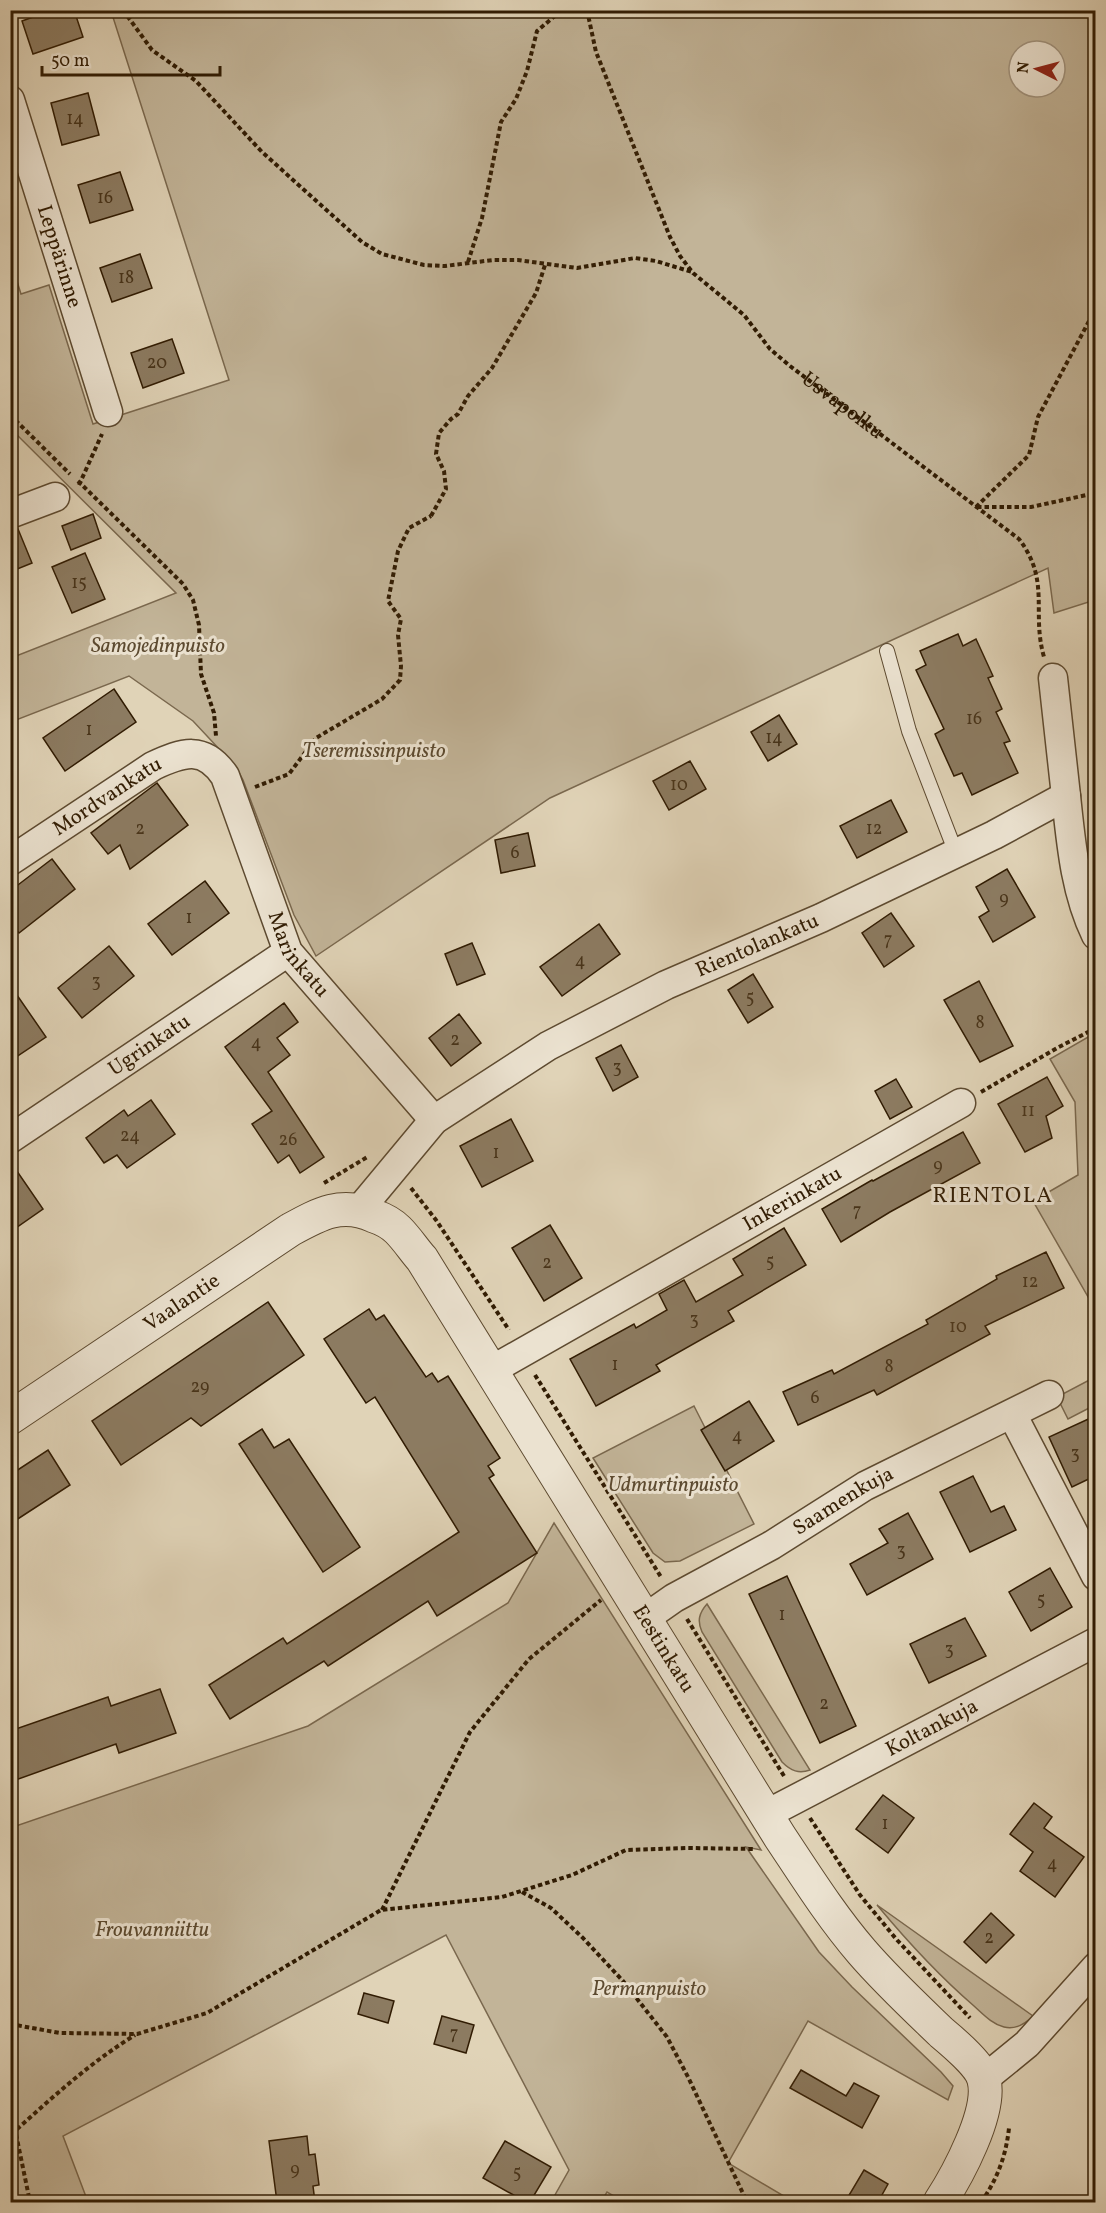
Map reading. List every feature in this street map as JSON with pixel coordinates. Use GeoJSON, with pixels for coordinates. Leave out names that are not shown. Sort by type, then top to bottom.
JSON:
{"type":"FeatureCollection","features":[{"type":"Feature","properties":{"kind":"street","name":"Leppärinne"},"geometry":{"type":"LineString","coordinates":[[10,100],[108,412]]}},
{"type":"Feature","properties":{"kind":"street"},"geometry":{"type":"LineString","coordinates":[[10,514],[55,497]]}},
{"type":"Feature","properties":{"kind":"street"},"geometry":{"type":"LineString","coordinates":[[1053,678],[1077,878],[1095,935]]}},
{"type":"Feature","properties":{"kind":"street","name":"Mordvankatu"},"geometry":{"type":"LineString","coordinates":[[10,861],[153,766],[178,754],[195,754],[211,759]]}},
{"type":"Feature","properties":{"kind":"street","name":"Marinkatu"},"geometry":{"type":"LineString","coordinates":[[211,759],[225,776],[288,952],[434,1120]]}},
{"type":"Feature","properties":{"kind":"street","name":"Rientolankatu"},"geometry":{"type":"LineString","coordinates":[[360,1209],[434,1120],[558,1041],[666,985],[821,918],[994,835],[1066,796]]}},
{"type":"Feature","properties":{"kind":"street","name":"Ugrinkatu"},"geometry":{"type":"LineString","coordinates":[[10,1139],[288,952]]}},
{"type":"Feature","properties":{"kind":"street","name":"Inkerinkatu"},"geometry":{"type":"LineString","coordinates":[[490,1371],[961,1103]]}},
{"type":"Feature","properties":{"kind":"street","name":"Vaalantie"},"geometry":{"type":"LineString","coordinates":[[10,1418],[290,1230],[323,1213],[343,1208],[360,1209]]}},
{"type":"Feature","properties":{"kind":"street","name":"Eestinkatu"},"geometry":{"type":"LineString","coordinates":[[360,1209],[387,1221],[398,1230],[422,1259],[644,1619],[816,1890],[861,1951],[890,1983],[971,2061],[984,2079]]}},
{"type":"Feature","properties":{"kind":"street","name":"Saamenkuja"},"geometry":{"type":"LineString","coordinates":[[644,1619],[675,1598],[772,1545],[865,1486],[1049,1395]]}},
{"type":"Feature","properties":{"kind":"street"},"geometry":{"type":"LineString","coordinates":[[1012,1414],[1095,1576]]}},
{"type":"Feature","properties":{"kind":"street","name":"Koltankuja"},"geometry":{"type":"LineString","coordinates":[[767,1814],[1095,1642]]}},
{"type":"Feature","properties":{"kind":"street"},"geometry":{"type":"LineString","coordinates":[[939,2202],[968,2154],[982,2110],[984,2079],[1027,2044],[1095,1967]]}},
{"type":"Feature","properties":{"kind":"lane"},"geometry":{"type":"LineString","coordinates":[[887,651],[909,731],[956,853]]}},
{"type":"Feature","properties":{"kind":"path"},"geometry":{"type":"LineString","coordinates":[[123,10],[152,50],[196,81],[262,152],[362,242],[382,254],[403,261],[446,266],[468,262],[518,260],[577,268],[635,258],[656,261],[693,273]]}},
{"type":"Feature","properties":{"kind":"path"},"geometry":{"type":"LineString","coordinates":[[468,262],[482,218],[501,122],[516,99],[527,71],[537,31],[562,10]]}},
{"type":"Feature","properties":{"kind":"path","name":"Usvapolku"},"geometry":{"type":"LineString","coordinates":[[586,10],[596,52],[670,237],[680,256],[693,273],[744,315],[770,349],[790,366],[1019,539],[1034,562],[1038,576],[1041,645],[1053,678]]}},
{"type":"Feature","properties":{"kind":"path"},"geometry":{"type":"LineString","coordinates":[[232,796],[289,774],[316,738],[382,699],[400,680],[398,635],[401,619],[388,601],[398,551],[409,528],[431,516],[446,489],[444,471],[436,454],[439,433],[458,414],[468,396],[492,368],[536,293],[545,265]]}},
{"type":"Feature","properties":{"kind":"path"},"geometry":{"type":"LineString","coordinates":[[976,507],[1029,455],[1038,417],[1095,308]]}},
{"type":"Feature","properties":{"kind":"path"},"geometry":{"type":"LineString","coordinates":[[55,497],[80,484],[102,435],[108,412]]}},
{"type":"Feature","properties":{"kind":"path"},"geometry":{"type":"LineString","coordinates":[[10,415],[183,584],[193,600],[199,626],[201,674],[217,730],[216,745],[211,759]]}},
{"type":"Feature","properties":{"kind":"path"},"geometry":{"type":"LineString","coordinates":[[976,507],[1031,507],[1095,493]]}},
{"type":"Feature","properties":{"kind":"path"},"geometry":{"type":"LineString","coordinates":[[961,1103],[1095,1028]]}},
{"type":"Feature","properties":{"kind":"path"},"geometry":{"type":"LineString","coordinates":[[406,1181],[436,1220],[512,1336]]}},
{"type":"Feature","properties":{"kind":"path"},"geometry":{"type":"LineString","coordinates":[[381,1910],[470,1732],[529,1659],[604,1598]]}},
{"type":"Feature","properties":{"kind":"path"},"geometry":{"type":"LineString","coordinates":[[10,2132],[16,2130],[65,2085],[110,2050],[137,2034],[207,2013],[381,1910],[502,1898],[572,1875],[627,1850],[688,1848],[761,1850]]}},
{"type":"Feature","properties":{"kind":"path"},"geometry":{"type":"LineString","coordinates":[[521,1891],[551,1908],[583,1938],[623,1982],[667,2037],[747,2202]]}},
{"type":"Feature","properties":{"kind":"path"},"geometry":{"type":"LineString","coordinates":[[10,1991],[10,1998]]}},
{"type":"Feature","properties":{"kind":"path"},"geometry":{"type":"LineString","coordinates":[[10,2024],[60,2033],[137,2034]]}},
{"type":"Feature","properties":{"kind":"path"},"geometry":{"type":"LineString","coordinates":[[10,2105],[30,2202]]}},
{"type":"Feature","properties":{"kind":"green space"},"geometry":{"type":"Polygon","coordinates":[[[111,11],[1095,11],[1095,600],[1054,613],[1048,568],[550,798],[316,956],[294,915],[243,780],[236,767],[193,721],[129,676],[11,722],[11,658],[176,593],[11,429],[10,259],[21,294],[49,285],[93,424],[229,380],[111,11]]]}},
{"type":"Feature","properties":{"kind":"green space"},"geometry":{"type":"Polygon","coordinates":[[[1095,1033],[1095,1309],[1033,1201],[1078,1175],[1075,1102],[1050,1059],[1095,1033]]]}},
{"type":"Feature","properties":{"kind":"green space"},"geometry":{"type":"Polygon","coordinates":[[[1095,1377],[1095,1405],[1068,1419],[1057,1397],[1095,1377]]]}},
{"type":"Feature","properties":{"kind":"green space","name":"Udmurtinpuisto"},"geometry":{"type":"Polygon","coordinates":[[[694,1406],[754,1524],[680,1561],[665,1562],[653,1553],[593,1458],[694,1406]]]}},
{"type":"Feature","properties":{"kind":"green space","name":"Frouvanniittu"},"geometry":{"type":"Polygon","coordinates":[[[554,1523],[761,1850],[746,1847],[819,1952],[953,2086],[948,2100],[808,2021],[728,2163],[794,2202],[624,2202],[607,2192],[601,2202],[551,2202],[569,2170],[446,1935],[63,2136],[88,2202],[11,2202],[10,1828],[308,1726],[508,1603],[554,1523]]]}},
{"type":"Feature","properties":{"kind":"green space"},"geometry":{"type":"Polygon","coordinates":[[[707,1604],[810,1770],[795,1771],[782,1762],[702,1632],[700,1617],[707,1604]]]}},
{"type":"Feature","properties":{"kind":"green space"},"geometry":{"type":"Polygon","coordinates":[[[877,1905],[1033,2016],[1023,2024],[1012,2028],[1000,2026],[992,2021],[935,1970],[877,1905]]]}},
{"type":"Feature","properties":{"kind":"building"},"geometry":{"type":"Polygon","coordinates":[[[35,10],[74,10],[83,37],[33,54],[22,21],[36,16],[35,10]]]}},
{"type":"Feature","properties":{"kind":"building"},"geometry":{"type":"Polygon","coordinates":[[[88,93],[99,135],[62,145],[51,103],[88,93]]]}},
{"type":"Feature","properties":{"kind":"building"},"geometry":{"type":"Polygon","coordinates":[[[120,172],[133,210],[90,223],[78,185],[120,172]]]}},
{"type":"Feature","properties":{"kind":"building"},"geometry":{"type":"Polygon","coordinates":[[[140,254],[152,288],[112,302],[100,268],[140,254]]]}},
{"type":"Feature","properties":{"kind":"building"},"geometry":{"type":"Polygon","coordinates":[[[172,339],[184,373],[143,388],[131,353],[172,339]]]}},
{"type":"Feature","properties":{"kind":"building"},"geometry":{"type":"Polygon","coordinates":[[[93,514],[101,538],[71,550],[62,526],[93,514]]]}},
{"type":"Feature","properties":{"kind":"building"},"geometry":{"type":"Polygon","coordinates":[[[18,529],[32,563],[10,572],[10,530],[18,529]]]}},
{"type":"Feature","properties":{"kind":"building"},"geometry":{"type":"Polygon","coordinates":[[[85,553],[105,599],[72,613],[52,567],[85,553]]]}},
{"type":"Feature","properties":{"kind":"building"},"geometry":{"type":"Polygon","coordinates":[[[958,634],[963,646],[976,639],[993,676],[988,678],[1002,709],[996,712],[1010,741],[1004,743],[1018,773],[972,795],[962,773],[954,776],[935,734],[944,729],[916,670],[926,665],[920,651],[958,634]]]}},
{"type":"Feature","properties":{"kind":"building"},"geometry":{"type":"Polygon","coordinates":[[[114,689],[136,722],[65,771],[43,738],[114,689]]]}},
{"type":"Feature","properties":{"kind":"building"},"geometry":{"type":"Polygon","coordinates":[[[779,715],[797,744],[768,761],[751,732],[779,715]]]}},
{"type":"Feature","properties":{"kind":"building"},"geometry":{"type":"Polygon","coordinates":[[[690,761],[706,789],[669,810],[653,781],[690,761]]]}},
{"type":"Feature","properties":{"kind":"building"},"geometry":{"type":"Polygon","coordinates":[[[157,783],[188,825],[130,869],[120,845],[108,854],[91,833],[157,783]]]}},
{"type":"Feature","properties":{"kind":"building"},"geometry":{"type":"Polygon","coordinates":[[[891,800],[907,832],[857,858],[840,826],[891,800]]]}},
{"type":"Feature","properties":{"kind":"building"},"geometry":{"type":"Polygon","coordinates":[[[528,833],[535,866],[501,873],[495,840],[528,833]]]}},
{"type":"Feature","properties":{"kind":"building"},"geometry":{"type":"Polygon","coordinates":[[[52,859],[75,889],[19,933],[10,923],[10,891],[52,859]]]}},
{"type":"Feature","properties":{"kind":"building"},"geometry":{"type":"Polygon","coordinates":[[[1007,869],[1035,917],[993,942],[979,917],[989,911],[976,887],[1007,869]]]}},
{"type":"Feature","properties":{"kind":"building"},"geometry":{"type":"Polygon","coordinates":[[[205,881],[229,913],[172,955],[148,924],[205,881]]]}},
{"type":"Feature","properties":{"kind":"building"},"geometry":{"type":"Polygon","coordinates":[[[891,913],[914,946],[884,967],[862,933],[891,913]]]}},
{"type":"Feature","properties":{"kind":"building"},"geometry":{"type":"Polygon","coordinates":[[[599,924],[620,954],[562,996],[540,967],[599,924]]]}},
{"type":"Feature","properties":{"kind":"building"},"geometry":{"type":"Polygon","coordinates":[[[472,943],[485,974],[457,985],[445,954],[472,943]]]}},
{"type":"Feature","properties":{"kind":"building"},"geometry":{"type":"Polygon","coordinates":[[[109,946],[134,976],[82,1018],[58,988],[109,946]]]}},
{"type":"Feature","properties":{"kind":"building"},"geometry":{"type":"Polygon","coordinates":[[[753,974],[773,1007],[748,1023],[728,990],[753,974]]]}},
{"type":"Feature","properties":{"kind":"building"},"geometry":{"type":"Polygon","coordinates":[[[979,981],[1013,1046],[980,1062],[944,1000],[979,981]]]}},
{"type":"Feature","properties":{"kind":"building"},"geometry":{"type":"Polygon","coordinates":[[[10,985],[46,1037],[10,1061],[10,985]]]}},
{"type":"Feature","properties":{"kind":"building"},"geometry":{"type":"Polygon","coordinates":[[[284,1003],[298,1022],[277,1038],[290,1055],[268,1072],[324,1157],[300,1173],[289,1155],[278,1163],[252,1124],[272,1111],[225,1047],[284,1003]]]}},
{"type":"Feature","properties":{"kind":"building"},"geometry":{"type":"Polygon","coordinates":[[[459,1014],[481,1043],[451,1066],[429,1038],[459,1014]]]}},
{"type":"Feature","properties":{"kind":"building"},"geometry":{"type":"Polygon","coordinates":[[[621,1045],[638,1077],[613,1091],[596,1058],[621,1045]]]}},
{"type":"Feature","properties":{"kind":"building"},"geometry":{"type":"Polygon","coordinates":[[[1047,1077],[1063,1106],[1046,1116],[1052,1138],[1025,1152],[998,1104],[1047,1077]]]}},
{"type":"Feature","properties":{"kind":"building"},"geometry":{"type":"Polygon","coordinates":[[[896,1079],[912,1107],[890,1119],[875,1091],[896,1079]]]}},
{"type":"Feature","properties":{"kind":"building"},"geometry":{"type":"Polygon","coordinates":[[[151,1100],[175,1134],[127,1168],[117,1155],[104,1163],[86,1138],[124,1110],[128,1116],[151,1100]]]}},
{"type":"Feature","properties":{"kind":"building"},"geometry":{"type":"Polygon","coordinates":[[[511,1119],[533,1161],[482,1187],[460,1146],[511,1119]]]}},
{"type":"Feature","properties":{"kind":"building"},"geometry":{"type":"Polygon","coordinates":[[[963,1132],[980,1163],[890,1212],[841,1242],[822,1209],[963,1132]]]}},
{"type":"Feature","properties":{"kind":"building"},"geometry":{"type":"Polygon","coordinates":[[[10,1161],[43,1209],[10,1232],[10,1161]]]}},
{"type":"Feature","properties":{"kind":"building"},"geometry":{"type":"Polygon","coordinates":[[[550,1225],[582,1278],[544,1301],[512,1248],[550,1225]]]}},
{"type":"Feature","properties":{"kind":"building"},"geometry":{"type":"Polygon","coordinates":[[[784,1228],[806,1265],[728,1311],[734,1321],[656,1365],[660,1371],[596,1406],[570,1359],[634,1324],[636,1328],[667,1310],[659,1294],[684,1280],[696,1302],[743,1275],[733,1259],[784,1228]]]}},
{"type":"Feature","properties":{"kind":"building"},"geometry":{"type":"Polygon","coordinates":[[[1046,1252],[1064,1288],[985,1326],[990,1334],[877,1395],[874,1390],[798,1425],[783,1392],[832,1370],[834,1374],[928,1324],[926,1320],[997,1279],[996,1276],[1046,1252]]]}},
{"type":"Feature","properties":{"kind":"building"},"geometry":{"type":"Polygon","coordinates":[[[268,1302],[304,1355],[201,1426],[191,1418],[121,1465],[92,1421],[268,1302]]]}},
{"type":"Feature","properties":{"kind":"building"},"geometry":{"type":"Polygon","coordinates":[[[369,1309],[376,1320],[384,1315],[426,1377],[432,1373],[438,1382],[448,1376],[500,1458],[488,1466],[494,1475],[489,1478],[537,1553],[437,1616],[428,1601],[328,1666],[324,1661],[230,1719],[209,1685],[283,1638],[287,1644],[459,1532],[375,1397],[366,1403],[324,1339],[369,1309]]]}},
{"type":"Feature","properties":{"kind":"building"},"geometry":{"type":"Polygon","coordinates":[[[749,1401],[774,1441],[725,1471],[701,1430],[749,1401]]]}},
{"type":"Feature","properties":{"kind":"building"},"geometry":{"type":"Polygon","coordinates":[[[1095,1416],[1095,1476],[1072,1487],[1049,1437],[1095,1416]]]}},
{"type":"Feature","properties":{"kind":"building"},"geometry":{"type":"Polygon","coordinates":[[[262,1429],[274,1448],[289,1439],[360,1547],[323,1572],[239,1444],[262,1429]]]}},
{"type":"Feature","properties":{"kind":"building"},"geometry":{"type":"Polygon","coordinates":[[[48,1450],[70,1485],[10,1524],[10,1475],[48,1450]]]}},
{"type":"Feature","properties":{"kind":"building"},"geometry":{"type":"Polygon","coordinates":[[[973,1476],[991,1512],[1004,1506],[1016,1530],[970,1552],[940,1492],[973,1476]]]}},
{"type":"Feature","properties":{"kind":"building"},"geometry":{"type":"Polygon","coordinates":[[[908,1513],[933,1559],[867,1595],[850,1564],[888,1543],[879,1529],[908,1513]]]}},
{"type":"Feature","properties":{"kind":"building"},"geometry":{"type":"Polygon","coordinates":[[[1050,1568],[1072,1607],[1031,1631],[1009,1592],[1050,1568]]]}},
{"type":"Feature","properties":{"kind":"building"},"geometry":{"type":"Polygon","coordinates":[[[787,1576],[856,1726],[820,1743],[749,1594],[787,1576]]]}},
{"type":"Feature","properties":{"kind":"building"},"geometry":{"type":"Polygon","coordinates":[[[965,1618],[986,1656],[929,1683],[910,1644],[965,1618]]]}},
{"type":"Feature","properties":{"kind":"building"},"geometry":{"type":"Polygon","coordinates":[[[160,1689],[176,1733],[119,1753],[116,1744],[10,1782],[10,1731],[108,1697],[111,1706],[160,1689]]]}},
{"type":"Feature","properties":{"kind":"building"},"geometry":{"type":"Polygon","coordinates":[[[883,1795],[914,1818],[888,1853],[856,1829],[883,1795]]]}},
{"type":"Feature","properties":{"kind":"building"},"geometry":{"type":"Polygon","coordinates":[[[1034,1803],[1052,1817],[1044,1828],[1084,1857],[1055,1897],[1020,1871],[1033,1852],[1010,1834],[1034,1803]]]}},
{"type":"Feature","properties":{"kind":"building"},"geometry":{"type":"Polygon","coordinates":[[[991,1913],[1014,1935],[986,1963],[964,1942],[991,1913]]]}},
{"type":"Feature","properties":{"kind":"building"},"geometry":{"type":"Polygon","coordinates":[[[364,1993],[394,2001],[388,2023],[358,2014],[364,1993]]]}},
{"type":"Feature","properties":{"kind":"building"},"geometry":{"type":"Polygon","coordinates":[[[442,2016],[474,2025],[466,2053],[434,2044],[442,2016]]]}},
{"type":"Feature","properties":{"kind":"building"},"geometry":{"type":"Polygon","coordinates":[[[801,2070],[846,2096],[854,2083],[879,2096],[862,2128],[790,2088],[801,2070]]]}},
{"type":"Feature","properties":{"kind":"building"},"geometry":{"type":"Polygon","coordinates":[[[307,2136],[309,2155],[315,2154],[319,2185],[313,2186],[315,2202],[277,2202],[269,2141],[307,2136]]]}},
{"type":"Feature","properties":{"kind":"building"},"geometry":{"type":"Polygon","coordinates":[[[505,2141],[551,2167],[530,2202],[526,2202],[483,2178],[505,2141]]]}},
{"type":"Feature","properties":{"kind":"building"},"geometry":{"type":"Polygon","coordinates":[[[864,2170],[888,2184],[878,2202],[845,2202],[864,2170]]]}},
{"type":"Feature","properties":{"kind":"district","name":"RIENTOLA"},"geometry":{"type":"Point","coordinates":[993,1196]}},
{"type":"Feature","properties":{"kind":"park label","name":"Samojedinpuisto"},"geometry":{"type":"Point","coordinates":[158,646]}},
{"type":"Feature","properties":{"kind":"park label","name":"Tseremissinpuisto"},"geometry":{"type":"Point","coordinates":[374,751]}},
{"type":"Feature","properties":{"kind":"park label","name":"Permanpuisto"},"geometry":{"type":"Point","coordinates":[649,1989]}}]}
